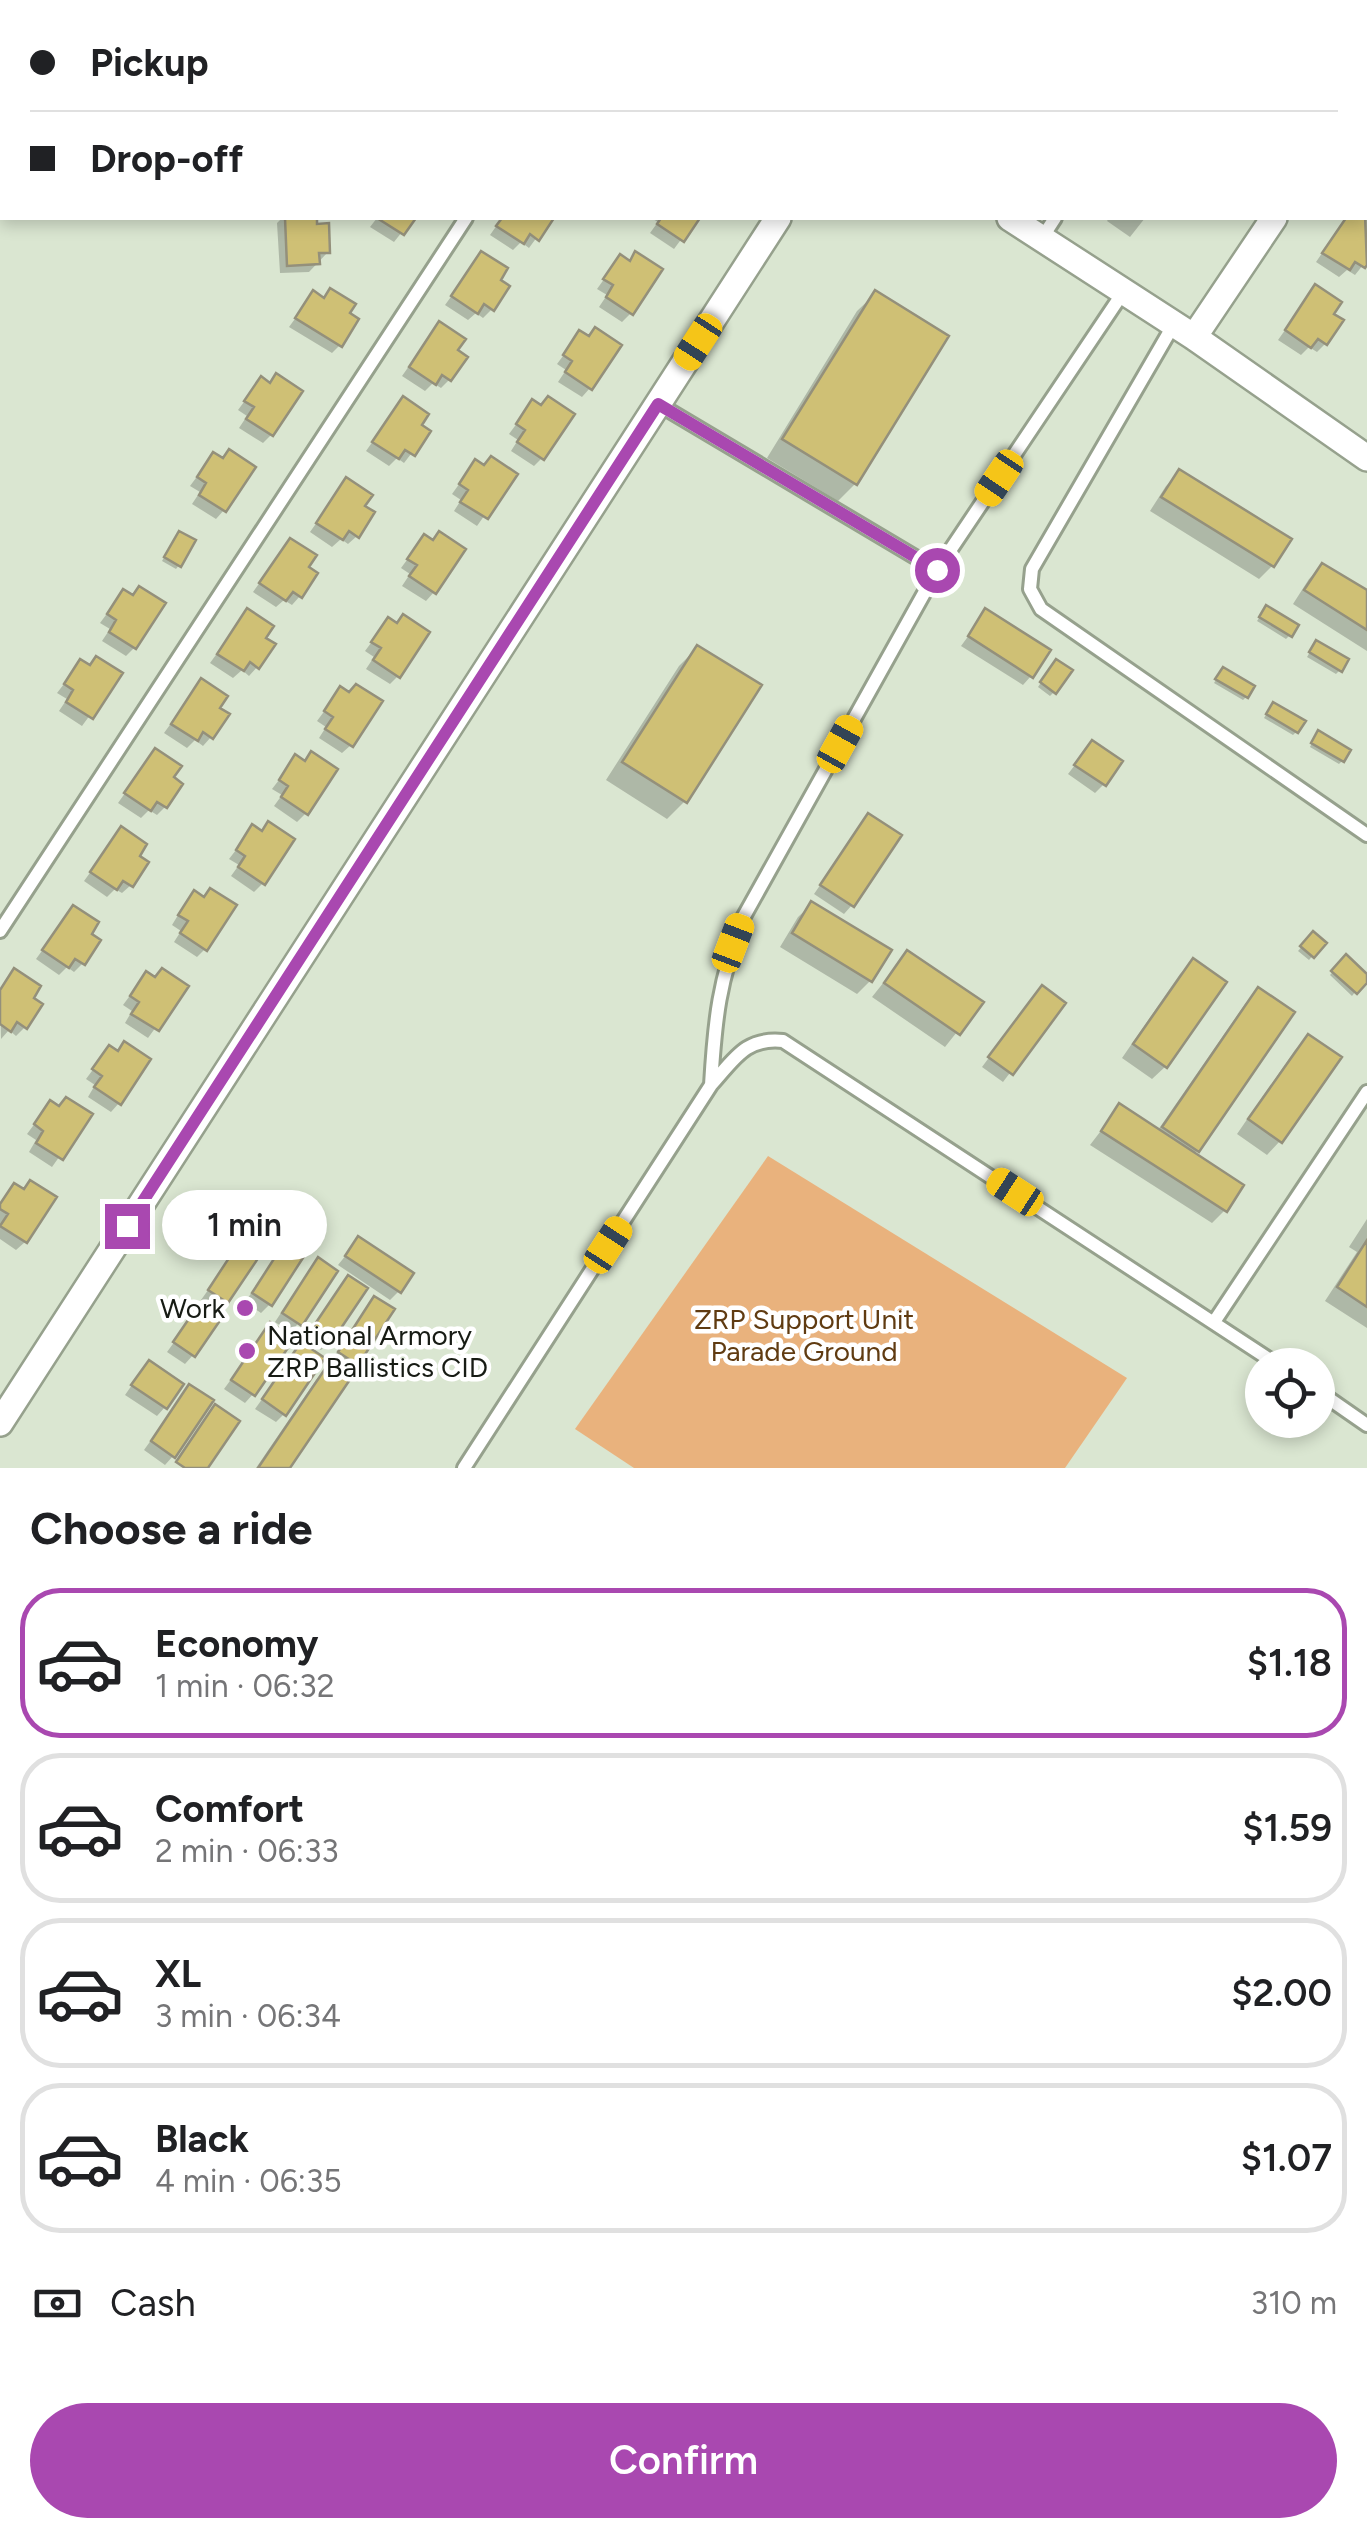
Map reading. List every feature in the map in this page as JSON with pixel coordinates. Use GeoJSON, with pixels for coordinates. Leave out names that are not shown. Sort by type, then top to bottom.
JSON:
{"type":"FeatureCollection","features":[{"type":"Feature","properties":{"kind":"street"},"geometry":{"type":"LineString","coordinates":[[0,1423],[777,220]]}},
{"type":"Feature","properties":{"kind":"street"},"geometry":{"type":"LineString","coordinates":[[1018,220],[1048,228],[1124,291],[1367,458]]}},
{"type":"Feature","properties":{"kind":"street"},"geometry":{"type":"LineString","coordinates":[[1184,331],[1272,220]]}},
{"type":"Feature","properties":{"kind":"lane"},"geometry":{"type":"LineString","coordinates":[[0,931],[465,220]]}},
{"type":"Feature","properties":{"kind":"lane"},"geometry":{"type":"LineString","coordinates":[[711,1086],[716,1010],[724,968],[743,918],[937,570],[1124,291]]}},
{"type":"Feature","properties":{"kind":"lane"},"geometry":{"type":"LineString","coordinates":[[1184,331],[1032,568],[1030,590],[1041,609],[1367,835]]}},
{"type":"Feature","properties":{"kind":"lane"},"geometry":{"type":"LineString","coordinates":[[658,404],[937,570]]}},
{"type":"Feature","properties":{"kind":"lane"},"geometry":{"type":"LineString","coordinates":[[464,1468],[711,1086],[748,1045],[767,1039],[783,1040],[1253,1348]]}},
{"type":"Feature","properties":{"kind":"lane"},"geometry":{"type":"LineString","coordinates":[[1214,1322],[1367,1092]]}},
{"type":"Feature","properties":{"kind":"lane"},"geometry":{"type":"LineString","coordinates":[[1335,1403],[1367,1424]]}},
{"type":"Feature","properties":{"kind":"green space","name":"ZRP Support Unit Parade Ground"},"geometry":{"type":"Polygon","coordinates":[[[768,1156],[1127,1378],[1065,1468],[634,1468],[575,1429],[768,1156]]]}},
{"type":"Feature","properties":{"kind":"building"},"geometry":{"type":"Polygon","coordinates":[[[285,220],[329,223],[330,253],[319,253],[320,264],[287,266],[285,220]]]}},
{"type":"Feature","properties":{"kind":"building"},"geometry":{"type":"Polygon","coordinates":[[[380,220],[415,220],[404,235],[380,220]]]}},
{"type":"Feature","properties":{"kind":"building"},"geometry":{"type":"Polygon","coordinates":[[[500,220],[553,220],[539,241],[530,234],[524,244],[496,226],[500,220]]]}},
{"type":"Feature","properties":{"kind":"building"},"geometry":{"type":"Polygon","coordinates":[[[660,220],[699,220],[684,242],[657,224],[660,220]]]}},
{"type":"Feature","properties":{"kind":"building"},"geometry":{"type":"Polygon","coordinates":[[[1345,220],[1365,220],[1365,268],[1355,262],[1350,270],[1322,253],[1345,220]]]}},
{"type":"Feature","properties":{"kind":"building"},"geometry":{"type":"Polygon","coordinates":[[[481,251],[508,268],[501,280],[510,286],[494,311],[484,304],[478,314],[451,296],[481,251]]]}},
{"type":"Feature","properties":{"kind":"building"},"geometry":{"type":"Polygon","coordinates":[[[635,251],[663,269],[633,315],[606,297],[613,285],[603,279],[620,254],[630,261],[635,251]]]}},
{"type":"Feature","properties":{"kind":"building"},"geometry":{"type":"Polygon","coordinates":[[[1315,284],[1342,302],[1334,314],[1344,320],[1327,345],[1318,339],[1311,348],[1285,330],[1315,284]]]}},
{"type":"Feature","properties":{"kind":"building"},"geometry":{"type":"Polygon","coordinates":[[[330,288],[356,304],[350,313],[359,319],[342,347],[295,318],[313,290],[324,298],[330,288]]]}},
{"type":"Feature","properties":{"kind":"building"},"geometry":{"type":"Polygon","coordinates":[[[875,290],[949,336],[857,485],[782,439],[875,290]]]}},
{"type":"Feature","properties":{"kind":"building"},"geometry":{"type":"Polygon","coordinates":[[[439,321],[466,339],[458,350],[468,357],[451,381],[442,375],[436,385],[409,367],[439,321]]]}},
{"type":"Feature","properties":{"kind":"building"},"geometry":{"type":"Polygon","coordinates":[[[595,327],[622,345],[592,390],[565,372],[572,361],[563,355],[579,330],[589,336],[595,327]]]}},
{"type":"Feature","properties":{"kind":"building"},"geometry":{"type":"Polygon","coordinates":[[[276,373],[303,391],[273,436],[246,419],[254,407],[244,401],[261,376],[270,383],[276,373]]]}},
{"type":"Feature","properties":{"kind":"building"},"geometry":{"type":"Polygon","coordinates":[[[403,396],[429,414],[422,425],[431,431],[415,456],[405,450],[399,459],[372,442],[403,396]]]}},
{"type":"Feature","properties":{"kind":"building"},"geometry":{"type":"Polygon","coordinates":[[[548,396],[575,414],[544,460],[517,442],[525,430],[516,424],[532,399],[541,405],[548,396]]]}},
{"type":"Feature","properties":{"kind":"building"},"geometry":{"type":"Polygon","coordinates":[[[229,449],[256,467],[226,512],[199,495],[206,483],[197,477],[213,452],[223,458],[229,449]]]}},
{"type":"Feature","properties":{"kind":"building"},"geometry":{"type":"Polygon","coordinates":[[[491,456],[518,474],[488,519],[460,502],[468,490],[459,484],[475,459],[484,465],[491,456]]]}},
{"type":"Feature","properties":{"kind":"building"},"geometry":{"type":"Polygon","coordinates":[[[1179,469],[1292,539],[1274,567],[1161,497],[1179,469]]]}},
{"type":"Feature","properties":{"kind":"building"},"geometry":{"type":"Polygon","coordinates":[[[346,477],[373,495],[365,506],[375,512],[359,538],[349,531],[343,540],[316,523],[346,477]]]}},
{"type":"Feature","properties":{"kind":"building"},"geometry":{"type":"Polygon","coordinates":[[[179,531],[196,540],[181,567],[164,557],[179,531]]]}},
{"type":"Feature","properties":{"kind":"building"},"geometry":{"type":"Polygon","coordinates":[[[439,531],[466,549],[436,594],[409,576],[417,565],[407,559],[424,534],[433,540],[439,531]]]}},
{"type":"Feature","properties":{"kind":"building"},"geometry":{"type":"Polygon","coordinates":[[[290,538],[317,555],[309,567],[318,573],[302,598],[293,592],[286,601],[259,583],[290,538]]]}},
{"type":"Feature","properties":{"kind":"building"},"geometry":{"type":"Polygon","coordinates":[[[1322,563],[1367,590],[1367,630],[1304,590],[1322,563]]]}},
{"type":"Feature","properties":{"kind":"building"},"geometry":{"type":"Polygon","coordinates":[[[139,586],[166,603],[136,649],[109,632],[116,620],[107,614],[123,589],[133,595],[139,586]]]}},
{"type":"Feature","properties":{"kind":"building"},"geometry":{"type":"Polygon","coordinates":[[[1266,605],[1299,625],[1292,637],[1259,617],[1266,605]]]}},
{"type":"Feature","properties":{"kind":"building"},"geometry":{"type":"Polygon","coordinates":[[[247,608],[274,626],[266,638],[276,644],[259,669],[250,662],[244,671],[217,654],[247,608]]]}},
{"type":"Feature","properties":{"kind":"building"},"geometry":{"type":"Polygon","coordinates":[[[985,608],[1051,650],[1033,678],[968,636],[985,608]]]}},
{"type":"Feature","properties":{"kind":"building"},"geometry":{"type":"Polygon","coordinates":[[[403,614],[430,632],[400,678],[373,660],[381,648],[371,642],[388,617],[397,623],[403,614]]]}},
{"type":"Feature","properties":{"kind":"building"},"geometry":{"type":"Polygon","coordinates":[[[1316,640],[1349,659],[1342,672],[1309,652],[1316,640]]]}},
{"type":"Feature","properties":{"kind":"building"},"geometry":{"type":"Polygon","coordinates":[[[697,645],[762,685],[687,803],[622,762],[697,645]]]}},
{"type":"Feature","properties":{"kind":"building"},"geometry":{"type":"Polygon","coordinates":[[[96,656],[123,673],[93,719],[66,702],[73,690],[64,684],[80,659],[90,665],[96,656]]]}},
{"type":"Feature","properties":{"kind":"building"},"geometry":{"type":"Polygon","coordinates":[[[1056,659],[1073,670],[1056,694],[1040,682],[1056,659]]]}},
{"type":"Feature","properties":{"kind":"building"},"geometry":{"type":"Polygon","coordinates":[[[1223,667],[1255,686],[1248,698],[1215,679],[1223,667]]]}},
{"type":"Feature","properties":{"kind":"building"},"geometry":{"type":"Polygon","coordinates":[[[201,678],[228,696],[220,708],[230,714],[213,739],[203,732],[198,741],[171,724],[201,678]]]}},
{"type":"Feature","properties":{"kind":"building"},"geometry":{"type":"Polygon","coordinates":[[[356,684],[383,701],[353,747],[325,729],[333,717],[324,711],[340,686],[349,692],[356,684]]]}},
{"type":"Feature","properties":{"kind":"building"},"geometry":{"type":"Polygon","coordinates":[[[1273,702],[1306,721],[1298,733],[1266,714],[1273,702]]]}},
{"type":"Feature","properties":{"kind":"building"},"geometry":{"type":"Polygon","coordinates":[[[1318,730],[1351,750],[1344,762],[1311,743],[1318,730]]]}},
{"type":"Feature","properties":{"kind":"building"},"geometry":{"type":"Polygon","coordinates":[[[1092,740],[1123,761],[1106,786],[1074,765],[1092,740]]]}},
{"type":"Feature","properties":{"kind":"building"},"geometry":{"type":"Polygon","coordinates":[[[155,748],[182,766],[174,777],[183,784],[167,808],[157,802],[151,811],[124,793],[155,748]]]}},
{"type":"Feature","properties":{"kind":"building"},"geometry":{"type":"Polygon","coordinates":[[[311,751],[338,769],[308,815],[281,797],[288,786],[279,780],[295,754],[305,761],[311,751]]]}},
{"type":"Feature","properties":{"kind":"building"},"geometry":{"type":"Polygon","coordinates":[[[868,813],[902,835],[854,907],[820,885],[868,813]]]}},
{"type":"Feature","properties":{"kind":"building"},"geometry":{"type":"Polygon","coordinates":[[[268,821],[295,839],[265,885],[238,867],[245,856],[236,850],[252,824],[262,831],[268,821]]]}},
{"type":"Feature","properties":{"kind":"building"},"geometry":{"type":"Polygon","coordinates":[[[121,826],[147,844],[140,856],[149,862],[133,887],[123,881],[117,890],[90,872],[121,826]]]}},
{"type":"Feature","properties":{"kind":"building"},"geometry":{"type":"Polygon","coordinates":[[[210,888],[237,905],[207,951],[180,933],[188,921],[178,915],[194,890],[204,897],[210,888]]]}},
{"type":"Feature","properties":{"kind":"building"},"geometry":{"type":"Polygon","coordinates":[[[811,901],[892,950],[872,982],[792,933],[811,901]]]}},
{"type":"Feature","properties":{"kind":"building"},"geometry":{"type":"Polygon","coordinates":[[[73,905],[99,922],[92,934],[101,940],[85,965],[75,959],[69,968],[42,950],[73,905]]]}},
{"type":"Feature","properties":{"kind":"building"},"geometry":{"type":"Polygon","coordinates":[[[1313,931],[1327,943],[1314,958],[1300,946],[1313,931]]]}},
{"type":"Feature","properties":{"kind":"building"},"geometry":{"type":"Polygon","coordinates":[[[907,950],[984,1002],[960,1035],[884,983],[907,950]]]}},
{"type":"Feature","properties":{"kind":"building"},"geometry":{"type":"Polygon","coordinates":[[[1346,954],[1367,974],[1367,983],[1357,994],[1331,971],[1346,954]]]}},
{"type":"Feature","properties":{"kind":"building"},"geometry":{"type":"Polygon","coordinates":[[[1193,958],[1227,982],[1167,1068],[1133,1044],[1193,958]]]}},
{"type":"Feature","properties":{"kind":"building"},"geometry":{"type":"Polygon","coordinates":[[[14,968],[41,986],[34,998],[43,1004],[27,1029],[17,1022],[11,1032],[0,1024],[0,990],[14,968]]]}},
{"type":"Feature","properties":{"kind":"building"},"geometry":{"type":"Polygon","coordinates":[[[162,968],[189,986],[159,1031],[131,1014],[139,1002],[130,996],[146,971],[155,977],[162,968]]]}},
{"type":"Feature","properties":{"kind":"building"},"geometry":{"type":"Polygon","coordinates":[[[1042,985],[1066,1003],[1013,1075],[988,1057],[1042,985]]]}},
{"type":"Feature","properties":{"kind":"building"},"geometry":{"type":"Polygon","coordinates":[[[1258,987],[1295,1012],[1199,1152],[1162,1127],[1258,987]]]}},
{"type":"Feature","properties":{"kind":"building"},"geometry":{"type":"Polygon","coordinates":[[[1308,1034],[1342,1057],[1282,1143],[1248,1119],[1308,1034]]]}},
{"type":"Feature","properties":{"kind":"building"},"geometry":{"type":"Polygon","coordinates":[[[124,1041],[151,1059],[121,1105],[94,1087],[102,1076],[92,1069],[109,1045],[118,1051],[124,1041]]]}},
{"type":"Feature","properties":{"kind":"building"},"geometry":{"type":"Polygon","coordinates":[[[66,1097],[93,1114],[63,1160],[36,1143],[43,1131],[34,1124],[50,1100],[59,1106],[66,1097]]]}},
{"type":"Feature","properties":{"kind":"building"},"geometry":{"type":"Polygon","coordinates":[[[1119,1103],[1244,1185],[1227,1212],[1101,1131],[1119,1103]]]}},
{"type":"Feature","properties":{"kind":"building"},"geometry":{"type":"Polygon","coordinates":[[[30,1180],[57,1197],[27,1243],[0,1226],[8,1214],[0,1209],[0,1204],[14,1183],[24,1189],[30,1180]]]}},
{"type":"Feature","properties":{"kind":"building"},"geometry":{"type":"Polygon","coordinates":[[[244,1235],[265,1248],[228,1303],[208,1290],[244,1235]]]}},
{"type":"Feature","properties":{"kind":"building"},"geometry":{"type":"Polygon","coordinates":[[[358,1236],[414,1273],[401,1293],[345,1256],[358,1236]]]}},
{"type":"Feature","properties":{"kind":"building"},"geometry":{"type":"Polygon","coordinates":[[[288,1237],[308,1250],[272,1306],[252,1293],[288,1237]]]}},
{"type":"Feature","properties":{"kind":"building"},"geometry":{"type":"Polygon","coordinates":[[[1367,1240],[1367,1307],[1337,1287],[1367,1240]]]}},
{"type":"Feature","properties":{"kind":"building"},"geometry":{"type":"Polygon","coordinates":[[[318,1257],[338,1271],[302,1326],[282,1313],[318,1257]]]}},
{"type":"Feature","properties":{"kind":"building"},"geometry":{"type":"Polygon","coordinates":[[[348,1275],[368,1288],[331,1343],[311,1330],[348,1275]]]}},
{"type":"Feature","properties":{"kind":"building"},"geometry":{"type":"Polygon","coordinates":[[[374,1296],[395,1309],[358,1365],[338,1352],[374,1296]]]}},
{"type":"Feature","properties":{"kind":"building"},"geometry":{"type":"Polygon","coordinates":[[[199,1304],[221,1319],[195,1357],[173,1342],[199,1304]]]}},
{"type":"Feature","properties":{"kind":"building"},"geometry":{"type":"Polygon","coordinates":[[[270,1322],[294,1339],[255,1396],[231,1380],[270,1322]]]}},
{"type":"Feature","properties":{"kind":"building"},"geometry":{"type":"Polygon","coordinates":[[[301,1342],[325,1358],[286,1416],[262,1399],[301,1342]]]}},
{"type":"Feature","properties":{"kind":"building"},"geometry":{"type":"Polygon","coordinates":[[[149,1360],[184,1384],[167,1409],[131,1385],[149,1360]]]}},
{"type":"Feature","properties":{"kind":"building"},"geometry":{"type":"Polygon","coordinates":[[[329,1363],[351,1378],[290,1468],[258,1468],[329,1363]]]}},
{"type":"Feature","properties":{"kind":"building"},"geometry":{"type":"Polygon","coordinates":[[[189,1384],[214,1400],[175,1458],[151,1441],[189,1384]]]}},
{"type":"Feature","properties":{"kind":"building"},"geometry":{"type":"Polygon","coordinates":[[[215,1404],[240,1421],[208,1468],[185,1468],[176,1462],[215,1404]]]}},
{"type":"Feature","properties":{"kind":"place","name":"Work"},"geometry":{"type":"Point","coordinates":[245,1308]}},
{"type":"Feature","properties":{"kind":"place","name":"National Armory ZRP Ballistics CID"},"geometry":{"type":"Point","coordinates":[247,1351]}},
{"type":"Feature","properties":{"kind":"route"},"geometry":{"type":"LineString","coordinates":[[127,1226],[658,404],[937,570]]}}]}
